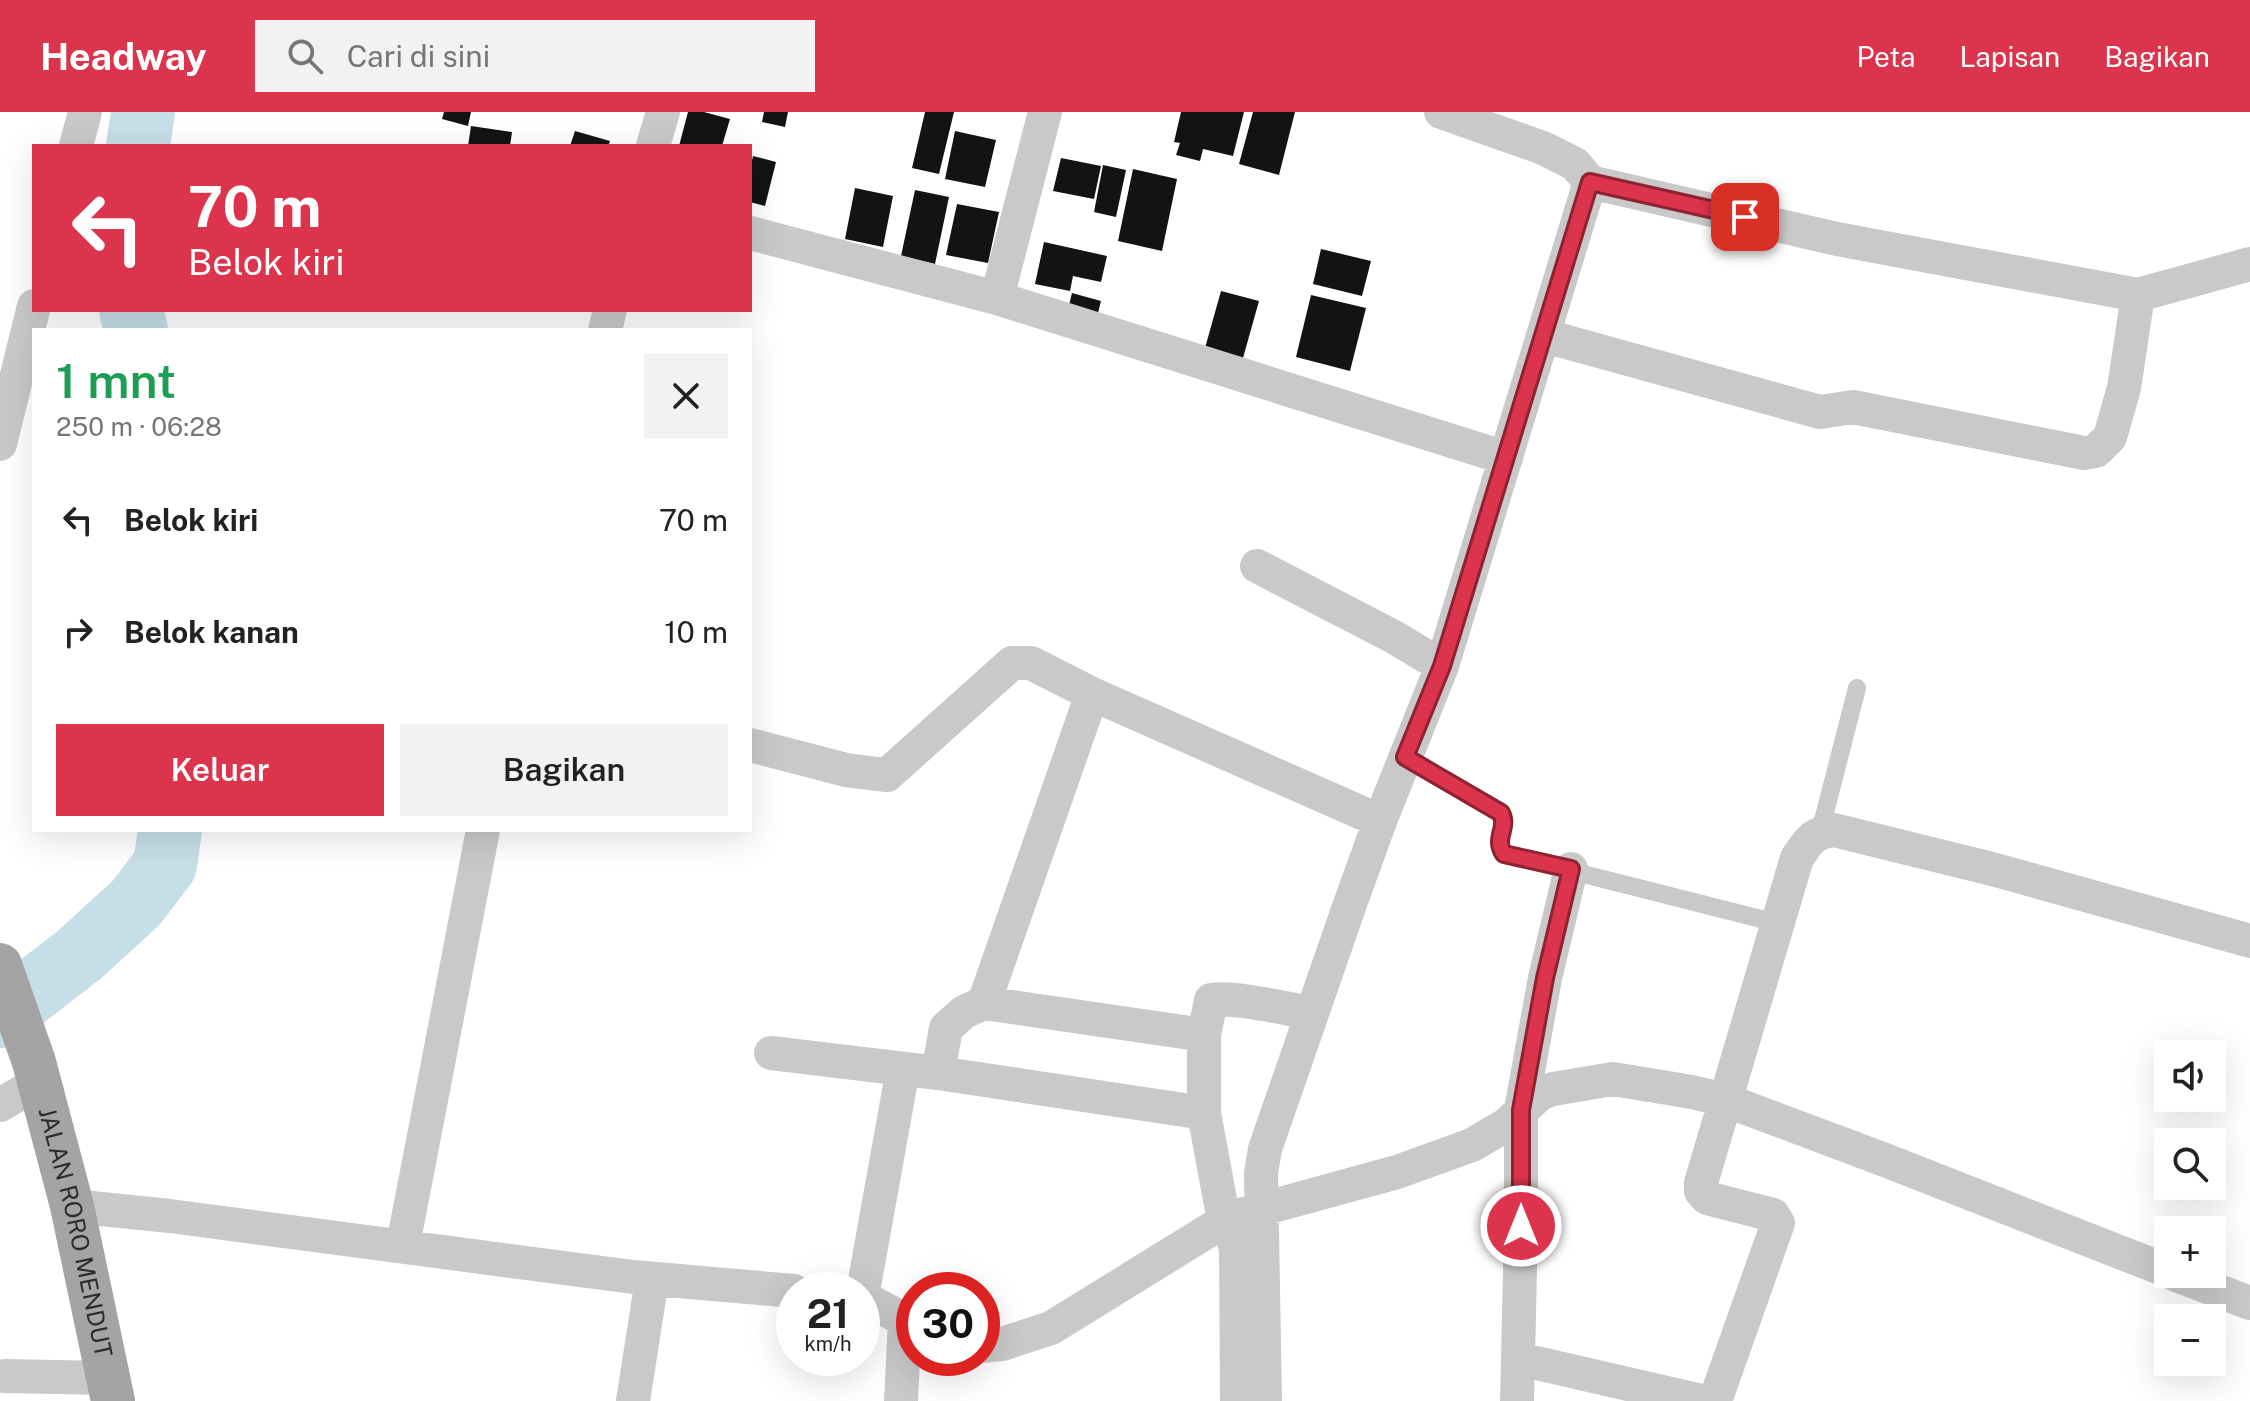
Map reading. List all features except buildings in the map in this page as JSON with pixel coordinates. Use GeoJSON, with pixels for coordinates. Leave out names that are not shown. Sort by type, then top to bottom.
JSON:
{"type":"FeatureCollection","features":[{"type":"Feature","properties":{"kind":"main road","name":"JALAN RORO MENDUT"},"geometry":{"type":"LineString","coordinates":[[0,965],[37,1072],[72,1206],[111,1389]]}},
{"type":"Feature","properties":{"kind":"street"},"geometry":{"type":"LineString","coordinates":[[77,144],[85,112]]}},
{"type":"Feature","properties":{"kind":"street"},"geometry":{"type":"LineString","coordinates":[[654,144],[663,112]]}},
{"type":"Feature","properties":{"kind":"street"},"geometry":{"type":"LineString","coordinates":[[997,298],[1045,112]]}},
{"type":"Feature","properties":{"kind":"street"},"geometry":{"type":"LineString","coordinates":[[1441,112],[1543,148],[1575,164],[1590,182],[1837,239],[2138,295],[2250,264]]}},
{"type":"Feature","properties":{"kind":"street"},"geometry":{"type":"LineString","coordinates":[[1237,1401],[1237,1264],[1233,1237],[1261,1173],[1265,1149],[1380,821],[1442,666],[1590,182]]}},
{"type":"Feature","properties":{"kind":"street"},"geometry":{"type":"LineString","coordinates":[[752,234],[997,298],[1506,458]]}},
{"type":"Feature","properties":{"kind":"street"},"geometry":{"type":"LineString","coordinates":[[1545,336],[1820,412],[1853,407],[2084,453],[2096,451],[2110,437],[2124,388],[2138,295]]}},
{"type":"Feature","properties":{"kind":"street"},"geometry":{"type":"LineString","coordinates":[[0,444],[33,312]]}},
{"type":"Feature","properties":{"kind":"street"},"geometry":{"type":"LineString","coordinates":[[1257,566],[1394,637],[1442,666]]}},
{"type":"Feature","properties":{"kind":"street"},"geometry":{"type":"LineString","coordinates":[[752,746],[846,770],[887,775],[1012,663],[1031,663],[1092,694],[1380,821]]}},
{"type":"Feature","properties":{"kind":"street"},"geometry":{"type":"LineString","coordinates":[[984,1003],[1092,694]]}},
{"type":"Feature","properties":{"kind":"street"},"geometry":{"type":"LineString","coordinates":[[1715,1401],[1778,1223],[1773,1215],[1707,1198],[1701,1191],[1701,1183],[1797,858],[1810,839],[1820,832],[1834,830],[1992,869],[2250,941]]}},
{"type":"Feature","properties":{"kind":"street"},"geometry":{"type":"LineString","coordinates":[[403,1245],[483,832]]}},
{"type":"Feature","properties":{"kind":"street"},"geometry":{"type":"LineString","coordinates":[[1517,1401],[1521,1110],[1545,978],[1571,869]]}},
{"type":"Feature","properties":{"kind":"street"},"geometry":{"type":"LineString","coordinates":[[1265,1401],[1242,1214],[1204,1113],[1204,1035],[1211,1000],[1311,1013]]}},
{"type":"Feature","properties":{"kind":"street"},"geometry":{"type":"LineString","coordinates":[[938,1073],[946,1028],[964,1012],[984,1003],[1204,1035]]}},
{"type":"Feature","properties":{"kind":"street"},"geometry":{"type":"LineString","coordinates":[[771,1053],[938,1073],[1204,1113]]}},
{"type":"Feature","properties":{"kind":"street"},"geometry":{"type":"LineString","coordinates":[[896,1315],[862,1297],[903,1069]]}},
{"type":"Feature","properties":{"kind":"street"},"geometry":{"type":"LineString","coordinates":[[0,1105],[37,1072]]}},
{"type":"Feature","properties":{"kind":"street"},"geometry":{"type":"LineString","coordinates":[[1000,1344],[1051,1328],[1242,1214],[1397,1172],[1472,1145],[1506,1125],[1540,1094],[1613,1079],[1725,1100],[2154,1266]]}},
{"type":"Feature","properties":{"kind":"street"},"geometry":{"type":"LineString","coordinates":[[72,1206],[403,1245],[652,1279],[776,1289]]}},
{"type":"Feature","properties":{"kind":"street"},"geometry":{"type":"LineString","coordinates":[[633,1401],[652,1279]]}},
{"type":"Feature","properties":{"kind":"street"},"geometry":{"type":"LineString","coordinates":[[2211,1288],[2250,1303]]}},
{"type":"Feature","properties":{"kind":"street"},"geometry":{"type":"LineString","coordinates":[[1519,1359],[1702,1401]]}},
{"type":"Feature","properties":{"kind":"street"},"geometry":{"type":"LineString","coordinates":[[4,1376],[111,1389]]}},
{"type":"Feature","properties":{"kind":"street"},"geometry":{"type":"LineString","coordinates":[[901,1401],[904,1376]]}},
{"type":"Feature","properties":{"kind":"lane"},"geometry":{"type":"LineString","coordinates":[[1820,832],[1857,688]]}},
{"type":"Feature","properties":{"kind":"lane"},"geometry":{"type":"LineString","coordinates":[[1405,757],[1501,813],[1504,820],[1499,842],[1504,854],[1777,923]]}},
{"type":"Feature","properties":{"kind":"waterway"},"geometry":{"type":"LineString","coordinates":[[138,144],[143,112]]}},
{"type":"Feature","properties":{"kind":"waterway"},"geometry":{"type":"LineString","coordinates":[[132,312],[136,328]]}},
{"type":"Feature","properties":{"kind":"waterway"},"geometry":{"type":"LineString","coordinates":[[0,1016],[79,955],[136,903],[165,865],[170,832]]}},
{"type":"Feature","properties":{"kind":"route"},"geometry":{"type":"LineString","coordinates":[[1521,1226],[1521,1110],[1545,978],[1571,869],[1504,854],[1499,842],[1504,820],[1501,813],[1405,757],[1442,666],[1590,182],[1745,217]]}}]}
